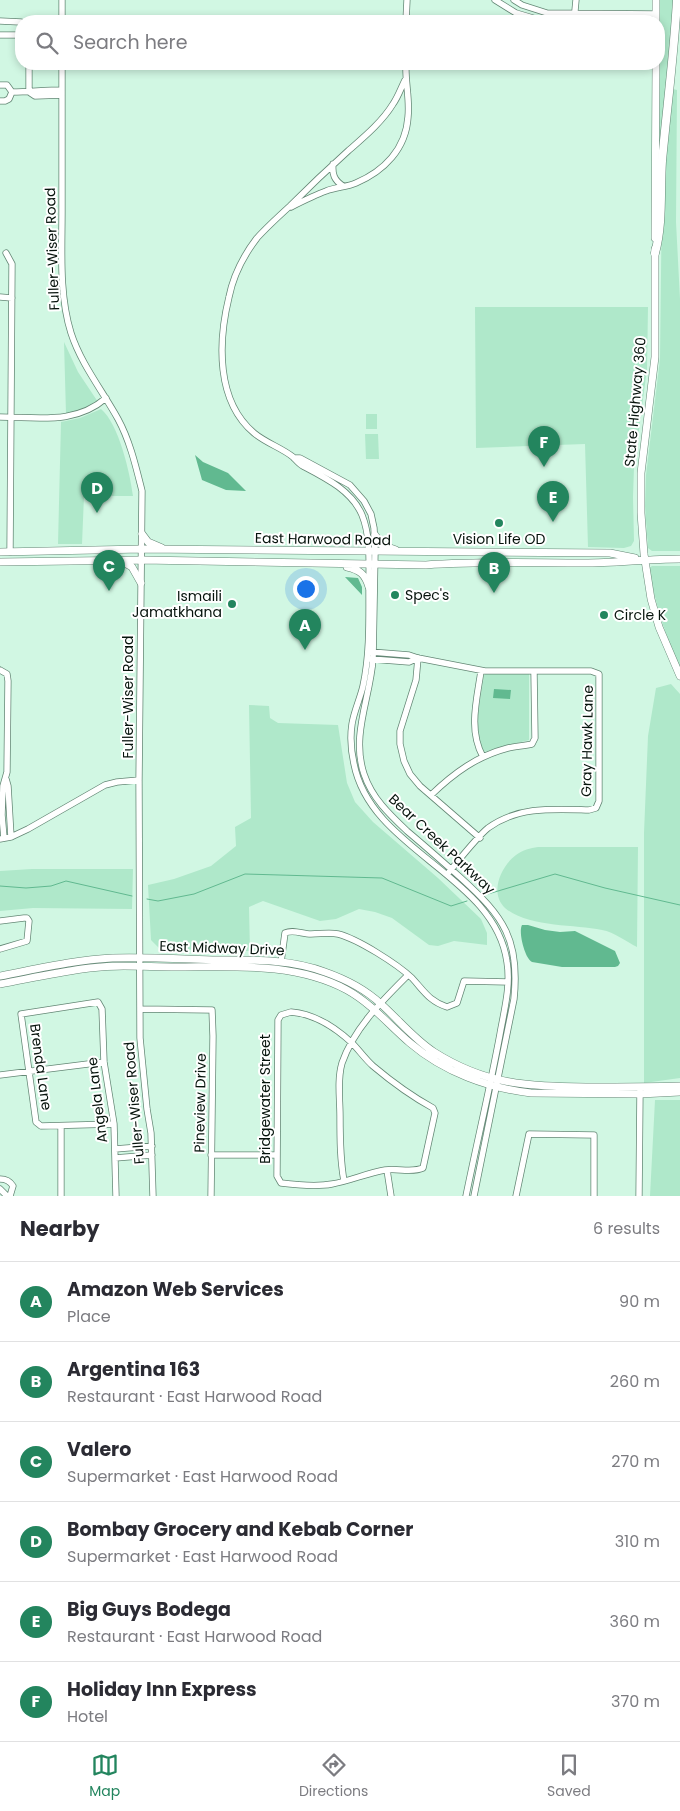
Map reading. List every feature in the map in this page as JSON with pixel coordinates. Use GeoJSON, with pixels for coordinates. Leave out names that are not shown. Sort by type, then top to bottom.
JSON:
{"type":"FeatureCollection","features":[{"type":"Feature","properties":{"kind":"highway"},"geometry":{"type":"LineString","coordinates":[[655,254],[658,240],[662,161],[677,0]]}},
{"type":"Feature","properties":{"kind":"main road"},"geometry":{"type":"LineString","coordinates":[[656,0],[656,15]]}},
{"type":"Feature","properties":{"kind":"main road","name":"State Highway 360"},"geometry":{"type":"LineString","coordinates":[[656,70],[654,365],[641,480],[645,559],[651,599],[659,627],[680,676]]}},
{"type":"Feature","properties":{"kind":"main road"},"geometry":{"type":"LineString","coordinates":[[142,534],[152,544],[167,550]]}},
{"type":"Feature","properties":{"kind":"main road"},"geometry":{"type":"LineString","coordinates":[[375,535],[382,545],[401,552]]}},
{"type":"Feature","properties":{"kind":"main road","name":"East Harwood Road"},"geometry":{"type":"LineString","coordinates":[[0,552],[142,549],[610,554],[645,559]]}},
{"type":"Feature","properties":{"kind":"main road"},"geometry":{"type":"LineString","coordinates":[[218,550],[218,561]]}},
{"type":"Feature","properties":{"kind":"main road"},"geometry":{"type":"LineString","coordinates":[[516,553],[516,562]]}},
{"type":"Feature","properties":{"kind":"main road","name":"East Harwood Road"},"geometry":{"type":"LineString","coordinates":[[0,562],[142,560],[327,564],[611,563],[645,559],[680,559]]}},
{"type":"Feature","properties":{"kind":"main road"},"geometry":{"type":"LineString","coordinates":[[121,561],[132,567],[141,582]]}},
{"type":"Feature","properties":{"kind":"main road"},"geometry":{"type":"LineString","coordinates":[[327,564],[357,569],[366,577],[369,586]]}},
{"type":"Feature","properties":{"kind":"main road","name":"East Midway Drive"},"geometry":{"type":"LineString","coordinates":[[0,976],[84,960],[112,958],[268,960],[298,964],[326,972],[356,986],[380,1003],[416,1038],[434,1052],[494,1082]]}},
{"type":"Feature","properties":{"kind":"main road","name":"East Midway Drive"},"geometry":{"type":"LineString","coordinates":[[0,984],[83,969],[139,966],[253,968],[297,972],[322,979],[348,991],[374,1009],[410,1043],[426,1055],[456,1072],[531,1093],[680,1092]]}},
{"type":"Feature","properties":{"kind":"main road","name":"East Midway Drive"},"geometry":{"type":"LineString","coordinates":[[640,1091],[680,1086]]}},
{"type":"Feature","properties":{"kind":"street"},"geometry":{"type":"LineString","coordinates":[[62,0],[62,15]]}},
{"type":"Feature","properties":{"kind":"street"},"geometry":{"type":"LineString","coordinates":[[406,15],[407,0]]}},
{"type":"Feature","properties":{"kind":"street"},"geometry":{"type":"LineString","coordinates":[[495,0],[523,15]]}},
{"type":"Feature","properties":{"kind":"street"},"geometry":{"type":"LineString","coordinates":[[514,0],[544,12],[601,15]]}},
{"type":"Feature","properties":{"kind":"street"},"geometry":{"type":"LineString","coordinates":[[574,14],[576,0]]}},
{"type":"Feature","properties":{"kind":"street"},"geometry":{"type":"LineString","coordinates":[[0,21],[15,22]]}},
{"type":"Feature","properties":{"kind":"street"},"geometry":{"type":"LineString","coordinates":[[0,35],[15,35]]}},
{"type":"Feature","properties":{"kind":"street"},"geometry":{"type":"LineString","coordinates":[[29,70],[29,92]]}},
{"type":"Feature","properties":{"kind":"street","name":"Fuller-Wiser Road"},"geometry":{"type":"LineString","coordinates":[[62,70],[62,235],[66,310],[71,333],[80,355],[106,398],[124,433],[138,473],[142,491],[139,780],[140,1038],[152,1146],[153,1196]]}},
{"type":"Feature","properties":{"kind":"street","name":"Bear Creek Parkway"},"geometry":{"type":"LineString","coordinates":[[287,209],[327,190],[355,183],[373,175],[395,155],[406,131],[408,118],[406,70]]}},
{"type":"Feature","properties":{"kind":"street","name":"Bear Creek Parkway"},"geometry":{"type":"LineString","coordinates":[[372,552],[364,521],[351,497],[321,476],[297,463],[294,458],[262,440],[241,420],[230,402],[224,379],[222,356],[225,313],[234,280],[257,238],[379,122],[394,103],[405,80]]}},
{"type":"Feature","properties":{"kind":"street"},"geometry":{"type":"LineString","coordinates":[[0,85],[7,85],[12,92]]}},
{"type":"Feature","properties":{"kind":"street"},"geometry":{"type":"LineString","coordinates":[[12,92],[29,92],[35,96],[62,92]]}},
{"type":"Feature","properties":{"kind":"street"},"geometry":{"type":"LineString","coordinates":[[0,101],[9,99],[12,92]]}},
{"type":"Feature","properties":{"kind":"street"},"geometry":{"type":"LineString","coordinates":[[333,164],[332,171],[336,181],[343,186]]}},
{"type":"Feature","properties":{"kind":"street"},"geometry":{"type":"LineString","coordinates":[[6,253],[12,264],[10,552]]}},
{"type":"Feature","properties":{"kind":"street"},"geometry":{"type":"LineString","coordinates":[[0,297],[12,298]]}},
{"type":"Feature","properties":{"kind":"street"},"geometry":{"type":"LineString","coordinates":[[0,417],[77,416],[95,408],[106,398]]}},
{"type":"Feature","properties":{"kind":"street","name":"Bear Creek Parkway"},"geometry":{"type":"LineString","coordinates":[[294,458],[300,458],[350,485],[368,507],[373,521],[375,535],[372,552],[370,655],[352,724],[351,748],[359,783],[370,803],[393,829],[476,901],[496,927],[504,948],[508,982],[494,1082],[474,1196]]}},
{"type":"Feature","properties":{"kind":"street","name":"Bear Creek Parkway"},"geometry":{"type":"LineString","coordinates":[[372,564],[369,586],[372,677],[361,716],[359,738],[364,775],[374,796],[388,813],[494,910],[506,929],[514,951],[516,977],[514,999],[466,1196]]}},
{"type":"Feature","properties":{"kind":"street"},"geometry":{"type":"LineString","coordinates":[[370,655],[408,662],[418,658],[481,671],[534,672],[535,738],[532,744],[508,748],[483,757],[460,769],[431,795]]}},
{"type":"Feature","properties":{"kind":"street"},"geometry":{"type":"LineString","coordinates":[[418,658],[416,680],[400,731],[400,744],[404,761],[410,774],[480,838],[446,875]]}},
{"type":"Feature","properties":{"kind":"street"},"geometry":{"type":"LineString","coordinates":[[0,670],[8,676],[8,730],[3,779],[5,838],[28,829],[96,789],[117,782],[139,780]]}},
{"type":"Feature","properties":{"kind":"street"},"geometry":{"type":"LineString","coordinates":[[481,671],[474,728],[478,748],[483,757]]}},
{"type":"Feature","properties":{"kind":"street","name":"Gray Hawk Lane"},"geometry":{"type":"LineString","coordinates":[[480,838],[488,829],[507,817],[526,811],[541,809],[589,810],[596,808],[599,801],[599,674],[591,671],[534,672]]}},
{"type":"Feature","properties":{"kind":"street"},"geometry":{"type":"LineString","coordinates":[[0,730],[8,730]]}},
{"type":"Feature","properties":{"kind":"street"},"geometry":{"type":"LineString","coordinates":[[0,922],[24,918],[28,918],[29,921],[28,941],[0,948]]}},
{"type":"Feature","properties":{"kind":"street"},"geometry":{"type":"LineString","coordinates":[[281,962],[285,933],[289,930],[309,934],[338,934],[370,949],[393,963],[408,975],[434,1002],[447,1007],[456,1003],[464,981],[508,982]]}},
{"type":"Feature","properties":{"kind":"street"},"geometry":{"type":"LineString","coordinates":[[352,1043],[371,1065],[405,1092],[433,1108],[435,1113],[423,1168],[418,1170],[387,1170],[344,1181],[340,1151],[340,1078],[342,1063],[352,1043],[374,1009],[408,975]]}},
{"type":"Feature","properties":{"kind":"street","name":"Angela Lane"},"geometry":{"type":"LineString","coordinates":[[21,1014],[98,1002],[102,1009],[104,1062],[114,1124],[116,1196]]}},
{"type":"Feature","properties":{"kind":"street","name":"Pineview Drive"},"geometry":{"type":"LineString","coordinates":[[140,1009],[212,1010],[211,1196]]}},
{"type":"Feature","properties":{"kind":"street","name":"Bridgewater Street"},"geometry":{"type":"LineString","coordinates":[[344,1181],[332,1184],[293,1185],[281,1182],[277,1176],[278,1020],[281,1015],[291,1012],[303,1014],[325,1023],[352,1043]]}},
{"type":"Feature","properties":{"kind":"street","name":"Brenda Lane"},"geometry":{"type":"LineString","coordinates":[[21,1014],[36,1122],[41,1126],[61,1126]]}},
{"type":"Feature","properties":{"kind":"street"},"geometry":{"type":"LineString","coordinates":[[0,1075],[104,1062]]}},
{"type":"Feature","properties":{"kind":"street"},"geometry":{"type":"LineString","coordinates":[[639,1196],[640,1091]]}},
{"type":"Feature","properties":{"kind":"street"},"geometry":{"type":"LineString","coordinates":[[60,1196],[61,1126],[114,1124]]}},
{"type":"Feature","properties":{"kind":"street"},"geometry":{"type":"LineString","coordinates":[[516,1196],[529,1134],[594,1135],[594,1196]]}},
{"type":"Feature","properties":{"kind":"street"},"geometry":{"type":"LineString","coordinates":[[115,1149],[152,1146]]}},
{"type":"Feature","properties":{"kind":"street"},"geometry":{"type":"LineString","coordinates":[[115,1158],[152,1155]]}},
{"type":"Feature","properties":{"kind":"street"},"geometry":{"type":"LineString","coordinates":[[211,1155],[277,1155]]}},
{"type":"Feature","properties":{"kind":"street"},"geometry":{"type":"LineString","coordinates":[[387,1170],[391,1196]]}},
{"type":"Feature","properties":{"kind":"street"},"geometry":{"type":"LineString","coordinates":[[0,1179],[5,1179],[13,1186],[9,1196],[0,1189]]}},
{"type":"Feature","properties":{"kind":"shaded area"},"geometry":{"type":"Polygon","coordinates":[[[659,0],[674,0],[660,151],[658,151],[659,70],[665,70],[665,15],[659,15],[659,0]]]}},
{"type":"Feature","properties":{"kind":"shaded area"},"geometry":{"type":"Polygon","coordinates":[[[673,89],[677,90],[676,222],[680,299],[680,551],[652,551],[648,548],[645,506],[646,475],[660,359],[662,189],[673,89]]]}},
{"type":"Feature","properties":{"kind":"shaded area"},"geometry":{"type":"Polygon","coordinates":[[[475,307],[648,307],[647,369],[634,467],[634,541],[631,546],[624,548],[588,547],[585,444],[476,448],[475,307]]]}},
{"type":"Feature","properties":{"kind":"shaded area"},"geometry":{"type":"Polygon","coordinates":[[[64,342],[78,372],[98,402],[66,414],[64,342]]]}},
{"type":"Feature","properties":{"kind":"shaded area"},"geometry":{"type":"Polygon","coordinates":[[[101,409],[113,426],[123,450],[133,496],[84,496],[82,544],[58,544],[61,422],[80,418],[101,409]]]}},
{"type":"Feature","properties":{"kind":"shaded area"},"geometry":{"type":"Polygon","coordinates":[[[366,414],[377,414],[377,429],[366,429],[366,414]]]}},
{"type":"Feature","properties":{"kind":"shaded area"},"geometry":{"type":"Polygon","coordinates":[[[365,434],[378,434],[379,459],[366,459],[365,434]]]}},
{"type":"Feature","properties":{"kind":"shaded area"},"geometry":{"type":"Polygon","coordinates":[[[195,455],[203,462],[228,473],[246,491],[226,490],[202,480],[195,455]]]}},
{"type":"Feature","properties":{"kind":"shaded area"},"geometry":{"type":"Polygon","coordinates":[[[652,566],[680,566],[680,667],[657,607],[649,568],[652,566]]]}},
{"type":"Feature","properties":{"kind":"shaded area"},"geometry":{"type":"Polygon","coordinates":[[[345,577],[358,578],[362,587],[362,595],[345,577]]]}},
{"type":"Feature","properties":{"kind":"shaded area"},"geometry":{"type":"Polygon","coordinates":[[[487,673],[529,673],[529,740],[484,752],[480,746],[477,727],[478,715],[484,675],[487,673]]]}},
{"type":"Feature","properties":{"kind":"shaded area"},"geometry":{"type":"Polygon","coordinates":[[[671,684],[680,694],[680,1078],[644,1083],[644,833],[648,736],[656,688],[671,684]]]}},
{"type":"Feature","properties":{"kind":"shaded area"},"geometry":{"type":"Polygon","coordinates":[[[494,689],[511,690],[510,699],[493,698],[494,689]]]}},
{"type":"Feature","properties":{"kind":"shaded area"},"geometry":{"type":"Polygon","coordinates":[[[249,705],[269,706],[270,718],[278,723],[338,725],[347,783],[355,802],[373,822],[438,878],[481,919],[487,933],[487,945],[454,941],[438,946],[429,945],[392,918],[375,912],[359,909],[336,919],[320,921],[263,901],[249,907],[250,951],[160,949],[151,940],[148,885],[174,879],[211,866],[236,846],[235,827],[251,818],[249,705]]]}},
{"type":"Feature","properties":{"kind":"shaded area"},"geometry":{"type":"Polygon","coordinates":[[[538,847],[638,847],[637,947],[607,931],[539,922],[526,919],[505,908],[500,902],[497,888],[502,873],[516,855],[538,847]]]}},
{"type":"Feature","properties":{"kind":"shaded area"},"geometry":{"type":"Polygon","coordinates":[[[32,869],[133,869],[132,909],[33,908],[0,911],[0,871],[32,869]]]}},
{"type":"Feature","properties":{"kind":"shaded area"},"geometry":{"type":"Polygon","coordinates":[[[522,925],[560,932],[575,931],[615,951],[620,963],[615,967],[562,967],[532,962],[529,960],[523,945],[522,925]]]}},
{"type":"Feature","properties":{"kind":"shaded area"},"geometry":{"type":"Polygon","coordinates":[[[655,1100],[680,1100],[680,1196],[650,1196],[655,1100]]]}},
{"type":"Feature","properties":{"kind":"waterway"},"geometry":{"type":"LineString","coordinates":[[147,899],[158,901],[194,894],[245,874],[382,878],[451,906],[467,901]]}},
{"type":"Feature","properties":{"kind":"waterway"},"geometry":{"type":"LineString","coordinates":[[488,894],[555,874],[605,888],[680,905]]}},
{"type":"Feature","properties":{"kind":"waterway"},"geometry":{"type":"LineString","coordinates":[[0,886],[26,888],[51,886],[66,881],[132,896]]}},
{"type":"Feature","properties":{"kind":"place","name":"Holiday Inn Express"},"geometry":{"type":"Point","coordinates":[544,467]}},
{"type":"Feature","properties":{"kind":"place","name":"Bombay Grocery and Kebab Corner"},"geometry":{"type":"Point","coordinates":[97,513]}},
{"type":"Feature","properties":{"kind":"place","name":"Big Guys Bodega"},"geometry":{"type":"Point","coordinates":[553,522]}},
{"type":"Feature","properties":{"kind":"place","name":"Vision Life OD"},"geometry":{"type":"Point","coordinates":[499,523]}},
{"type":"Feature","properties":{"kind":"place","name":"Valero"},"geometry":{"type":"Point","coordinates":[109,591]}},
{"type":"Feature","properties":{"kind":"place","name":"Argentina 163"},"geometry":{"type":"Point","coordinates":[494,593]}},
{"type":"Feature","properties":{"kind":"place","name":"Spec's"},"geometry":{"type":"Point","coordinates":[395,595]}},
{"type":"Feature","properties":{"kind":"place","name":"Ismaili Jamatkhana"},"geometry":{"type":"Point","coordinates":[232,604]}},
{"type":"Feature","properties":{"kind":"place","name":"Circle K"},"geometry":{"type":"Point","coordinates":[604,615]}},
{"type":"Feature","properties":{"kind":"place","name":"Amazon Web Services"},"geometry":{"type":"Point","coordinates":[305,650]}}]}
